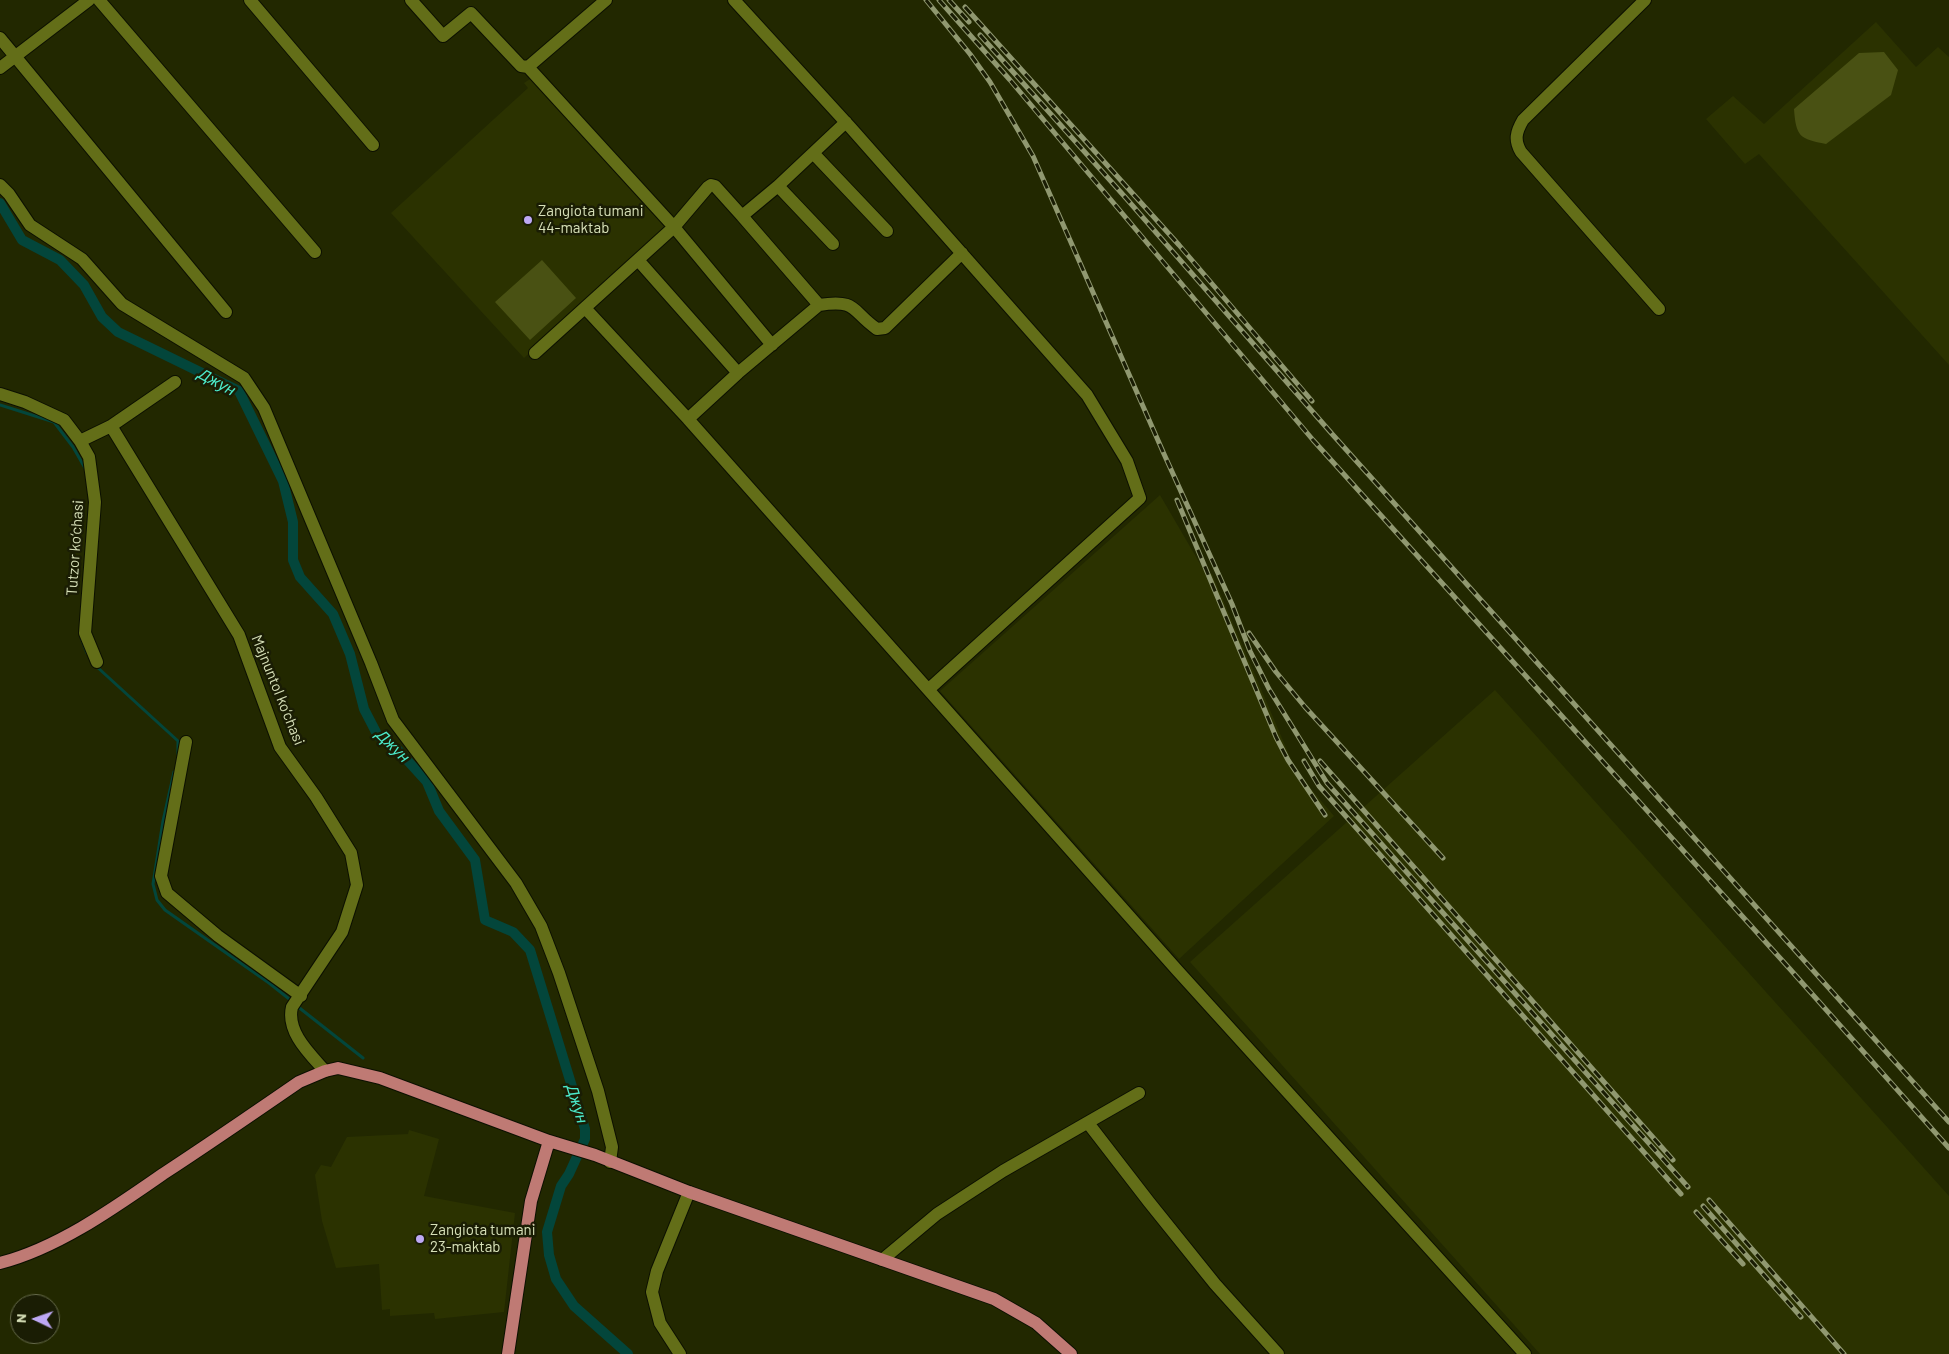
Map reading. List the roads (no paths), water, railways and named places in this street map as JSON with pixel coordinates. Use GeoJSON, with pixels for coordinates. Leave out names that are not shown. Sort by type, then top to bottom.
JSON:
{"type":"FeatureCollection","features":[{"type":"Feature","properties":{"kind":"main road"},"geometry":{"type":"LineString","coordinates":[[0,1264],[26,1255],[60,1239],[128,1198],[299,1082],[325,1071],[338,1068],[380,1078],[689,1192],[994,1299],[1036,1323],[1071,1354]]}},
{"type":"Feature","properties":{"kind":"main road"},"geometry":{"type":"LineString","coordinates":[[508,1354],[531,1201],[550,1141]]}},
{"type":"Feature","properties":{"kind":"street"},"geometry":{"type":"LineString","coordinates":[[0,68],[89,0]]}},
{"type":"Feature","properties":{"kind":"street"},"geometry":{"type":"LineString","coordinates":[[99,0],[315,252]]}},
{"type":"Feature","properties":{"kind":"street"},"geometry":{"type":"LineString","coordinates":[[250,0],[373,146]]}},
{"type":"Feature","properties":{"kind":"street"},"geometry":{"type":"LineString","coordinates":[[411,0],[443,36],[471,13],[522,66],[528,67],[674,228],[772,345]]}},
{"type":"Feature","properties":{"kind":"street"},"geometry":{"type":"LineString","coordinates":[[528,67],[606,0]]}},
{"type":"Feature","properties":{"kind":"street"},"geometry":{"type":"LineString","coordinates":[[734,0],[846,122],[1087,395],[1127,461],[1140,498],[929,689]]}},
{"type":"Feature","properties":{"kind":"street"},"geometry":{"type":"LineString","coordinates":[[1645,0],[1522,120],[1516,132],[1516,144],[1658,309]]}},
{"type":"Feature","properties":{"kind":"street"},"geometry":{"type":"LineString","coordinates":[[0,38],[226,312]]}},
{"type":"Feature","properties":{"kind":"street"},"geometry":{"type":"LineString","coordinates":[[742,216],[778,186],[846,122]]}},
{"type":"Feature","properties":{"kind":"street"},"geometry":{"type":"LineString","coordinates":[[813,153],[887,231]]}},
{"type":"Feature","properties":{"kind":"street"},"geometry":{"type":"LineString","coordinates":[[0,185],[9,194],[30,225],[82,259],[122,304],[244,378],[264,408],[393,720],[516,883],[541,926],[559,973],[598,1092],[612,1147],[610,1162]]}},
{"type":"Feature","properties":{"kind":"street"},"geometry":{"type":"LineString","coordinates":[[535,353],[674,228],[711,185],[715,186],[742,216],[819,305]]}},
{"type":"Feature","properties":{"kind":"street"},"geometry":{"type":"LineString","coordinates":[[778,186],[833,244]]}},
{"type":"Feature","properties":{"kind":"street"},"geometry":{"type":"LineString","coordinates":[[688,419],[738,373],[819,305],[846,303],[861,313],[877,329],[885,328],[962,253]]}},
{"type":"Feature","properties":{"kind":"street"},"geometry":{"type":"LineString","coordinates":[[638,260],[738,373]]}},
{"type":"Feature","properties":{"kind":"street"},"geometry":{"type":"LineString","coordinates":[[585,308],[688,419],[1177,970],[1525,1354]]}},
{"type":"Feature","properties":{"kind":"street"},"geometry":{"type":"LineString","coordinates":[[80,440],[111,426],[174,382]]}},
{"type":"Feature","properties":{"kind":"street","name":"Tutzor ko‘chasi"},"geometry":{"type":"LineString","coordinates":[[0,394],[25,402],[64,420],[80,440],[89,457],[96,502],[85,633],[97,662]]}},
{"type":"Feature","properties":{"kind":"street","name":"Majnuntol ko‘chasi"},"geometry":{"type":"LineString","coordinates":[[111,426],[239,635],[280,747],[316,797],[351,853],[356,884],[342,932],[297,1001]]}},
{"type":"Feature","properties":{"kind":"street"},"geometry":{"type":"LineString","coordinates":[[186,742],[160,876],[167,893],[297,1001],[290,1016],[301,1044],[325,1071]]}},
{"type":"Feature","properties":{"kind":"street"},"geometry":{"type":"LineString","coordinates":[[882,1260],[937,1214],[1003,1171],[1139,1093]]}},
{"type":"Feature","properties":{"kind":"street"},"geometry":{"type":"LineString","coordinates":[[1088,1123],[1148,1202],[1215,1284],[1278,1354]]}},
{"type":"Feature","properties":{"kind":"street"},"geometry":{"type":"LineString","coordinates":[[680,1354],[660,1323],[652,1292],[658,1270],[689,1192]]}},
{"type":"Feature","properties":{"kind":"waterway","name":"Джун"},"geometry":{"type":"LineString","coordinates":[[0,203],[22,240],[60,260],[84,285],[102,317],[118,332],[239,391],[283,481],[293,522],[293,560],[300,577],[333,614],[350,654],[364,709],[378,736],[398,750],[427,782],[439,811],[475,860],[485,920],[513,932],[530,950],[585,1129],[585,1139],[569,1174],[561,1186],[547,1232],[549,1255],[556,1279],[574,1306],[628,1354]]}},
{"type":"Feature","properties":{"kind":"waterway"},"geometry":{"type":"LineString","coordinates":[[0,405],[54,422],[73,447],[85,468]]}},
{"type":"Feature","properties":{"kind":"waterway"},"geometry":{"type":"LineString","coordinates":[[82,640],[87,653]]}},
{"type":"Feature","properties":{"kind":"waterway"},"geometry":{"type":"LineString","coordinates":[[96,666],[178,741],[178,754]]}},
{"type":"Feature","properties":{"kind":"waterway"},"geometry":{"type":"LineString","coordinates":[[174,772],[163,821],[153,884],[157,900],[165,910],[293,1002]]}},
{"type":"Feature","properties":{"kind":"waterway"},"geometry":{"type":"LineString","coordinates":[[297,1006],[363,1058]]}},
{"type":"Feature","properties":{"kind":"railway"},"geometry":{"type":"LineString","coordinates":[[926,0],[990,82],[1033,156],[1232,604],[1250,651],[1269,689],[1327,783],[1688,1187]]}},
{"type":"Feature","properties":{"kind":"railway"},"geometry":{"type":"LineString","coordinates":[[939,0],[1010,80],[1313,440],[1949,1148]]}},
{"type":"Feature","properties":{"kind":"railway"},"geometry":{"type":"LineString","coordinates":[[949,0],[969,22]]}},
{"type":"Feature","properties":{"kind":"railway"},"geometry":{"type":"LineString","coordinates":[[965,7],[1179,245],[1312,401]]}},
{"type":"Feature","properties":{"kind":"railway"},"geometry":{"type":"LineString","coordinates":[[980,35],[1125,197],[1333,435],[1949,1122]]}},
{"type":"Feature","properties":{"kind":"railway"},"geometry":{"type":"LineString","coordinates":[[1177,500],[1276,737],[1288,760],[1325,815]]}},
{"type":"Feature","properties":{"kind":"railway"},"geometry":{"type":"LineString","coordinates":[[1249,633],[1276,672],[1305,707],[1443,858]]}},
{"type":"Feature","properties":{"kind":"railway"},"geometry":{"type":"LineString","coordinates":[[1304,761],[1319,786],[1681,1194]]}},
{"type":"Feature","properties":{"kind":"railway"},"geometry":{"type":"LineString","coordinates":[[1320,761],[1673,1160]]}},
{"type":"Feature","properties":{"kind":"railway"},"geometry":{"type":"LineString","coordinates":[[1709,1200],[1844,1354]]}},
{"type":"Feature","properties":{"kind":"railway"},"geometry":{"type":"LineString","coordinates":[[1703,1206],[1801,1317]]}},
{"type":"Feature","properties":{"kind":"railway"},"geometry":{"type":"LineString","coordinates":[[1696,1212],[1743,1264]]}},
{"type":"Feature","properties":{"kind":"place","name":"Zangiota tumani 44-maktab"},"geometry":{"type":"Point","coordinates":[528,220]}},
{"type":"Feature","properties":{"kind":"place","name":"Zangiota tumani 23-maktab"},"geometry":{"type":"Point","coordinates":[420,1239]}}]}
